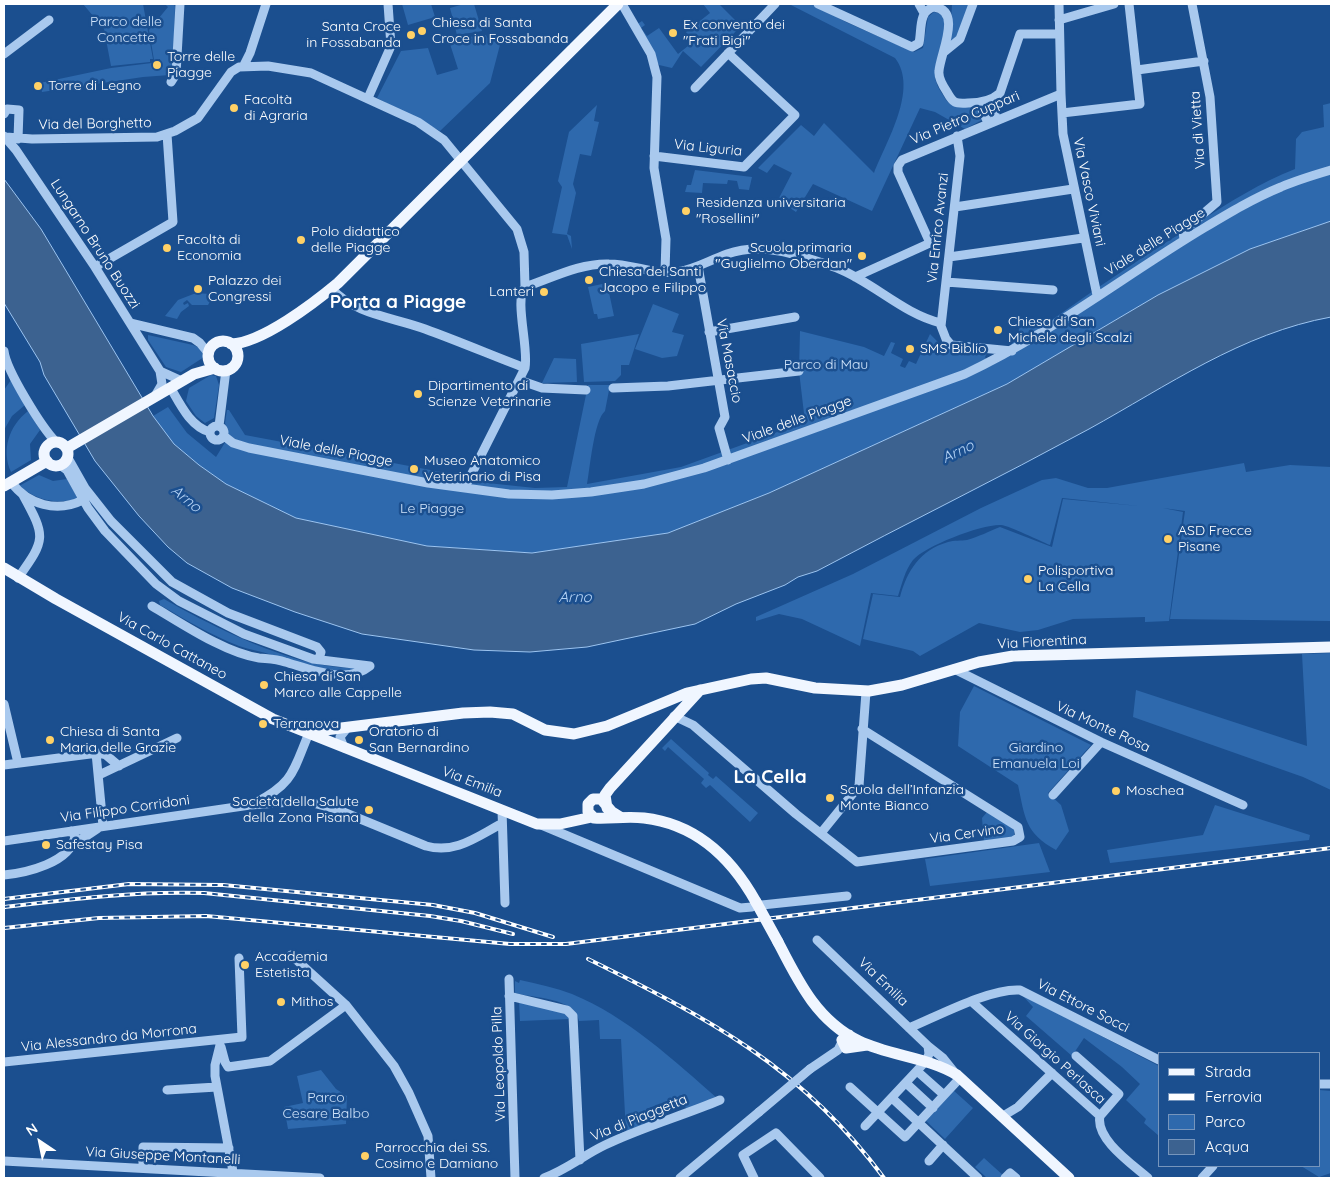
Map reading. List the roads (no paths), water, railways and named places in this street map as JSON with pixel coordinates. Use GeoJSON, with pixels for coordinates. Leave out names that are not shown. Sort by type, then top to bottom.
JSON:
{"type":"FeatureCollection","features":[{"type":"Feature","properties":{"kind":"main road"},"geometry":{"type":"LineString","coordinates":[[214,363],[212,346],[218,342],[244,343],[256,338],[301,311],[331,288],[620,4]]}},
{"type":"Feature","properties":{"kind":"main road"},"geometry":{"type":"LineString","coordinates":[[65,452],[46,448],[44,455],[53,466],[65,452],[194,374],[214,363],[235,364],[238,356],[256,338]]}},
{"type":"Feature","properties":{"kind":"main road"},"geometry":{"type":"LineString","coordinates":[[232,344],[236,348],[238,356]]}},
{"type":"Feature","properties":{"kind":"main road"},"geometry":{"type":"LineString","coordinates":[[8,484],[47,461]]}},
{"type":"Feature","properties":{"kind":"main road","name":"Via Carlo Cattaneo"},"geometry":{"type":"LineString","coordinates":[[4,568],[273,719],[306,732]]}},
{"type":"Feature","properties":{"kind":"main road","name":"Via Carlo Cattaneo"},"geometry":{"type":"LineString","coordinates":[[4,574],[21,579]]}},
{"type":"Feature","properties":{"kind":"main road","name":"Via Fiorentina"},"geometry":{"type":"LineString","coordinates":[[306,732],[490,712],[513,714],[545,730],[574,734],[607,726],[700,690],[762,678],[815,688],[866,692],[902,685],[992,659],[1024,656],[1331,647]]}},
{"type":"Feature","properties":{"kind":"main road"},"geometry":{"type":"LineString","coordinates":[[595,799],[599,791],[700,690]]}},
{"type":"Feature","properties":{"kind":"main road"},"geometry":{"type":"LineString","coordinates":[[620,817],[612,812],[607,806],[603,800],[595,799],[589,802],[588,808],[597,817],[606,812],[607,806],[606,792],[675,713],[680,702],[671,700]]}},
{"type":"Feature","properties":{"kind":"main road","name":"Via Emilia"},"geometry":{"type":"LineString","coordinates":[[306,732],[539,824],[567,823],[597,817],[620,817],[672,824],[700,838],[731,864],[757,905],[805,993],[848,1042],[872,1045],[935,1061],[958,1077],[1070,1178]]}},
{"type":"Feature","properties":{"kind":"street"},"geometry":{"type":"LineString","coordinates":[[171,82],[176,74],[180,4]]}},
{"type":"Feature","properties":{"kind":"street"},"geometry":{"type":"LineString","coordinates":[[266,4],[250,53],[244,65],[302,70],[368,98],[429,128],[444,140],[462,160],[519,232],[524,252],[525,287],[521,298],[527,351],[524,368],[520,380],[465,488]]}},
{"type":"Feature","properties":{"kind":"street"},"geometry":{"type":"LineString","coordinates":[[368,98],[391,46],[388,4]]}},
{"type":"Feature","properties":{"kind":"street"},"geometry":{"type":"LineString","coordinates":[[620,4],[654,62],[658,85],[654,168],[666,239],[665,272]]}},
{"type":"Feature","properties":{"kind":"street"},"geometry":{"type":"LineString","coordinates":[[695,88],[775,4]]}},
{"type":"Feature","properties":{"kind":"street"},"geometry":{"type":"LineString","coordinates":[[818,4],[912,47],[919,43],[924,13],[927,9],[935,7],[942,9],[946,14],[948,23],[939,73],[952,101],[958,104],[979,103],[995,97],[1001,90],[1020,34],[1060,34]]}},
{"type":"Feature","properties":{"kind":"street"},"geometry":{"type":"LineString","coordinates":[[919,4],[924,13]]}},
{"type":"Feature","properties":{"kind":"street"},"geometry":{"type":"LineString","coordinates":[[944,52],[960,39],[973,4]]}},
{"type":"Feature","properties":{"kind":"street"},"geometry":{"type":"LineString","coordinates":[[1059,4],[1061,94]]}},
{"type":"Feature","properties":{"kind":"street"},"geometry":{"type":"LineString","coordinates":[[1059,20],[1114,4]]}},
{"type":"Feature","properties":{"kind":"street"},"geometry":{"type":"LineString","coordinates":[[1062,113],[1140,104],[1129,4]]}},
{"type":"Feature","properties":{"kind":"street","name":"Via di Vietta"},"geometry":{"type":"LineString","coordinates":[[1184,240],[1183,231],[1216,202],[1210,97],[1192,4]]}},
{"type":"Feature","properties":{"kind":"street"},"geometry":{"type":"LineString","coordinates":[[4,54],[49,20]]}},
{"type":"Feature","properties":{"kind":"street","name":"Via Liguria"},"geometry":{"type":"LineString","coordinates":[[654,156],[744,167],[795,115],[728,53]]}},
{"type":"Feature","properties":{"kind":"street"},"geometry":{"type":"LineString","coordinates":[[1137,70],[1204,61]]}},
{"type":"Feature","properties":{"kind":"street","name":"Via del Borghetto"},"geometry":{"type":"LineString","coordinates":[[5,137],[18,139],[129,139],[167,134],[198,118],[231,72],[244,65]]}},
{"type":"Feature","properties":{"kind":"street","name":"Via Vasco Viviani"},"geometry":{"type":"LineString","coordinates":[[1061,94],[1063,134],[1073,189],[1097,295]]}},
{"type":"Feature","properties":{"kind":"street","name":"Via Pietro Cuppari"},"geometry":{"type":"LineString","coordinates":[[855,277],[930,244],[897,168],[903,159],[991,121],[1061,94]]}},
{"type":"Feature","properties":{"kind":"street"},"geometry":{"type":"LineString","coordinates":[[991,121],[995,97]]}},
{"type":"Feature","properties":{"kind":"street"},"geometry":{"type":"LineString","coordinates":[[979,103],[991,121]]}},
{"type":"Feature","properties":{"kind":"street"},"geometry":{"type":"LineString","coordinates":[[4,114],[7,109],[19,110],[18,139]]}},
{"type":"Feature","properties":{"kind":"street"},"geometry":{"type":"LineString","coordinates":[[95,267],[174,222],[167,134]]}},
{"type":"Feature","properties":{"kind":"street","name":"Via Enrico Avanzi"},"geometry":{"type":"LineString","coordinates":[[941,323],[960,156],[957,136]]}},
{"type":"Feature","properties":{"kind":"street","name":"Lungarno Bruno Buozzi"},"geometry":{"type":"LineString","coordinates":[[5,137],[16,150],[95,267],[160,371]]}},
{"type":"Feature","properties":{"kind":"street","name":"Viale delle Piagge"},"geometry":{"type":"LineString","coordinates":[[173,392],[192,420],[210,432],[215,439],[224,436],[233,443],[249,448],[428,483],[525,495],[591,492],[679,476],[965,374],[1038,336],[1097,295],[1252,200],[1282,186],[1331,170]]}},
{"type":"Feature","properties":{"kind":"street"},"geometry":{"type":"LineString","coordinates":[[955,207],[1073,189]]}},
{"type":"Feature","properties":{"kind":"street"},"geometry":{"type":"LineString","coordinates":[[948,257],[1084,238]]}},
{"type":"Feature","properties":{"kind":"street"},"geometry":{"type":"LineString","coordinates":[[525,287],[579,268],[601,264],[615,264],[665,272],[681,271],[735,252],[768,249],[800,256],[855,277],[922,316],[941,323],[946,339],[952,345],[1012,351]]}},
{"type":"Feature","properties":{"kind":"street","name":"Via Masaccio"},"geometry":{"type":"LineString","coordinates":[[698,266],[708,332],[725,417],[719,428],[728,460]]}},
{"type":"Feature","properties":{"kind":"street"},"geometry":{"type":"LineString","coordinates":[[946,282],[1053,290]]}},
{"type":"Feature","properties":{"kind":"street"},"geometry":{"type":"LineString","coordinates":[[331,288],[344,300],[360,309],[418,327],[524,368]]}},
{"type":"Feature","properties":{"kind":"street"},"geometry":{"type":"LineString","coordinates":[[708,332],[795,317]]}},
{"type":"Feature","properties":{"kind":"street"},"geometry":{"type":"LineString","coordinates":[[130,323],[193,338],[202,344],[214,363],[219,426],[224,430],[224,436]]}},
{"type":"Feature","properties":{"kind":"street"},"geometry":{"type":"LineString","coordinates":[[142,342],[143,333],[150,329]]}},
{"type":"Feature","properties":{"kind":"street"},"geometry":{"type":"LineString","coordinates":[[4,351],[8,364],[45,428],[65,452],[97,503],[135,548],[172,582],[228,613],[317,647],[321,652],[319,659],[313,659],[231,628],[163,590],[127,555],[88,508],[67,470],[65,452]]}},
{"type":"Feature","properties":{"kind":"street"},"geometry":{"type":"LineString","coordinates":[[154,397],[161,388],[160,371],[182,381]]}},
{"type":"Feature","properties":{"kind":"street"},"geometry":{"type":"LineString","coordinates":[[613,388],[660,387],[799,371]]}},
{"type":"Feature","properties":{"kind":"street"},"geometry":{"type":"LineString","coordinates":[[520,380],[542,388],[586,390]]}},
{"type":"Feature","properties":{"kind":"street"},"geometry":{"type":"LineString","coordinates":[[210,432],[213,427],[219,426]]}},
{"type":"Feature","properties":{"kind":"street"},"geometry":{"type":"LineString","coordinates":[[8,484],[35,502],[55,507],[70,505],[83,500]]}},
{"type":"Feature","properties":{"kind":"street"},"geometry":{"type":"LineString","coordinates":[[21,579],[36,552],[40,531],[38,521],[23,495]]}},
{"type":"Feature","properties":{"kind":"street"},"geometry":{"type":"LineString","coordinates":[[88,508],[97,503]]}},
{"type":"Feature","properties":{"kind":"street"},"geometry":{"type":"LineString","coordinates":[[127,555],[135,548]]}},
{"type":"Feature","properties":{"kind":"street"},"geometry":{"type":"LineString","coordinates":[[163,590],[172,582]]}},
{"type":"Feature","properties":{"kind":"street","name":"Via Carlo Cattaneo"},"geometry":{"type":"LineString","coordinates":[[152,606],[228,647],[259,658],[271,658],[326,673],[362,673],[370,666],[319,659]]}},
{"type":"Feature","properties":{"kind":"street","name":"Via Monte Rosa"},"geometry":{"type":"LineString","coordinates":[[954,669],[1101,742],[1243,805]]}},
{"type":"Feature","properties":{"kind":"street"},"geometry":{"type":"LineString","coordinates":[[675,713],[692,725],[821,833],[859,786],[866,692]]}},
{"type":"Feature","properties":{"kind":"street"},"geometry":{"type":"LineString","coordinates":[[4,704],[18,763]]}},
{"type":"Feature","properties":{"kind":"street"},"geometry":{"type":"LineString","coordinates":[[344,748],[340,737],[348,727]]}},
{"type":"Feature","properties":{"kind":"street","name":"Via Cervino"},"geometry":{"type":"LineString","coordinates":[[821,833],[857,862],[1013,841],[1021,834],[1018,827],[862,728]]}},
{"type":"Feature","properties":{"kind":"street"},"geometry":{"type":"LineString","coordinates":[[250,805],[286,784],[293,773],[306,732]]}},
{"type":"Feature","properties":{"kind":"street"},"geometry":{"type":"LineString","coordinates":[[99,775],[177,738]]}},
{"type":"Feature","properties":{"kind":"street"},"geometry":{"type":"LineString","coordinates":[[1053,795],[1101,742]]}},
{"type":"Feature","properties":{"kind":"street"},"geometry":{"type":"LineString","coordinates":[[4,876],[42,867],[72,845],[102,827],[96,753]]}},
{"type":"Feature","properties":{"kind":"street"},"geometry":{"type":"LineString","coordinates":[[4,765],[96,753],[106,755],[119,766]]}},
{"type":"Feature","properties":{"kind":"street","name":"Via Filippo Corridoni"},"geometry":{"type":"LineString","coordinates":[[4,841],[250,805],[313,801],[426,846],[438,849],[465,844],[501,824]]}},
{"type":"Feature","properties":{"kind":"street"},"geometry":{"type":"LineString","coordinates":[[502,810],[505,902]]}},
{"type":"Feature","properties":{"kind":"street"},"geometry":{"type":"LineString","coordinates":[[564,836],[562,828],[567,823]]}},
{"type":"Feature","properties":{"kind":"street","name":"Via Emilia"},"geometry":{"type":"LineString","coordinates":[[539,824],[740,908],[847,896]]}},
{"type":"Feature","properties":{"kind":"street"},"geometry":{"type":"LineString","coordinates":[[70,831],[75,836],[72,845]]}},
{"type":"Feature","properties":{"kind":"street","name":"Via Emilia"},"geometry":{"type":"LineString","coordinates":[[817,940],[928,1046],[935,1061]]}},
{"type":"Feature","properties":{"kind":"street"},"geometry":{"type":"LineString","coordinates":[[291,955],[346,1005],[394,1066],[418,1111],[429,1140],[431,1178]]}},
{"type":"Feature","properties":{"kind":"street","name":"Via Alessandro da Morrona"},"geometry":{"type":"LineString","coordinates":[[4,1062],[193,1042],[219,1044],[242,1037],[239,958]]}},
{"type":"Feature","properties":{"kind":"street","name":"Via Leopoldo Pilla"},"geometry":{"type":"LineString","coordinates":[[509,979],[515,1178]]}},
{"type":"Feature","properties":{"kind":"street","name":"Via Ettore Socci"},"geometry":{"type":"LineString","coordinates":[[909,1028],[972,1002],[1008,991],[1023,991],[1158,1059]]}},
{"type":"Feature","properties":{"kind":"street"},"geometry":{"type":"LineString","coordinates":[[509,996],[567,1010],[574,1016],[580,1160]]}},
{"type":"Feature","properties":{"kind":"street","name":"Via Giorgio Perlasca"},"geometry":{"type":"LineString","coordinates":[[972,1002],[1100,1116],[1119,1094],[1076,1056]]}},
{"type":"Feature","properties":{"kind":"street"},"geometry":{"type":"LineString","coordinates":[[219,1044],[224,1062],[231,1067],[270,1061],[346,1005]]}},
{"type":"Feature","properties":{"kind":"street"},"geometry":{"type":"LineString","coordinates":[[680,1178],[810,1069],[833,1055],[848,1042]]}},
{"type":"Feature","properties":{"kind":"street"},"geometry":{"type":"LineString","coordinates":[[219,1044],[215,1065],[217,1087],[233,1176]]}},
{"type":"Feature","properties":{"kind":"street"},"geometry":{"type":"LineString","coordinates":[[865,1126],[918,1071],[935,1061],[929,1054],[928,1046]]}},
{"type":"Feature","properties":{"kind":"street"},"geometry":{"type":"LineString","coordinates":[[918,1071],[944,1095]]}},
{"type":"Feature","properties":{"kind":"street"},"geometry":{"type":"LineString","coordinates":[[1003,1116],[1018,1107],[1052,1072]]}},
{"type":"Feature","properties":{"kind":"street"},"geometry":{"type":"LineString","coordinates":[[850,1087],[905,1137],[933,1108],[958,1077]]}},
{"type":"Feature","properties":{"kind":"street"},"geometry":{"type":"LineString","coordinates":[[906,1083],[933,1108]]}},
{"type":"Feature","properties":{"kind":"street"},"geometry":{"type":"LineString","coordinates":[[168,1090],[217,1087]]}},
{"type":"Feature","properties":{"kind":"street"},"geometry":{"type":"LineString","coordinates":[[892,1098],[978,1178]]}},
{"type":"Feature","properties":{"kind":"street","name":"Via di Piaggetta"},"geometry":{"type":"LineString","coordinates":[[544,1178],[622,1137],[720,1100]]}},
{"type":"Feature","properties":{"kind":"street"},"geometry":{"type":"LineString","coordinates":[[1100,1116],[1100,1128],[1106,1138],[1148,1178]]}},
{"type":"Feature","properties":{"kind":"street"},"geometry":{"type":"LineString","coordinates":[[754,1178],[743,1155],[776,1133],[820,1178]]}},
{"type":"Feature","properties":{"kind":"street"},"geometry":{"type":"LineString","coordinates":[[143,1168],[143,1146],[229,1148]]}},
{"type":"Feature","properties":{"kind":"street"},"geometry":{"type":"LineString","coordinates":[[929,1161],[943,1146]]}},
{"type":"Feature","properties":{"kind":"street","name":"Via Giuseppe Montanelli"},"geometry":{"type":"LineString","coordinates":[[4,1161],[143,1168],[233,1176],[320,1178]]}},
{"type":"Feature","properties":{"kind":"street"},"geometry":{"type":"LineString","coordinates":[[1202,1178],[1213,1167]]}},
{"type":"Feature","properties":{"kind":"street"},"geometry":{"type":"LineString","coordinates":[[1005,1178],[1010,1173],[1016,1178]]}},
{"type":"Feature","properties":{"kind":"water","name":"Arno"},"geometry":{"type":"Polygon","coordinates":[[[4,179],[41,229],[153,416],[174,444],[226,484],[296,518],[427,546],[532,553],[668,533],[769,493],[1007,384],[1158,295],[1250,249],[1331,221],[1331,317],[1267,335],[1236,348],[1176,379],[1089,429],[817,571],[798,577],[785,585],[736,604],[695,624],[587,647],[530,652],[474,650],[362,634],[295,612],[232,588],[187,563],[168,547],[139,516],[95,461],[44,375],[40,362],[4,303],[4,179]]]}},
{"type":"Feature","properties":{"kind":"railway"},"geometry":{"type":"LineString","coordinates":[[4,928],[99,918],[206,916],[510,944],[566,944],[1331,848]]}},
{"type":"Feature","properties":{"kind":"railway"},"geometry":{"type":"LineString","coordinates":[[4,899],[129,884],[223,885],[433,905],[475,913],[553,937]]}},
{"type":"Feature","properties":{"kind":"railway"},"geometry":{"type":"LineString","coordinates":[[4,907],[129,894],[204,893],[430,916],[461,921],[513,934]]}},
{"type":"Feature","properties":{"kind":"railway"},"geometry":{"type":"LineString","coordinates":[[588,959],[673,1002],[713,1025],[786,1075],[820,1105],[853,1139],[884,1178]]}},
{"type":"Feature","properties":{"kind":"place","name":"Chiesa di Santa Croce in Fossabanda"},"geometry":{"type":"Point","coordinates":[422,31]}},
{"type":"Feature","properties":{"kind":"place","name":"Ex convento dei \"Frati Bigi\""},"geometry":{"type":"Point","coordinates":[673,33]}},
{"type":"Feature","properties":{"kind":"place","name":"Santa Croce in Fossabanda"},"geometry":{"type":"Point","coordinates":[411,35]}},
{"type":"Feature","properties":{"kind":"place","name":"Torre delle Piagge"},"geometry":{"type":"Point","coordinates":[157,65]}},
{"type":"Feature","properties":{"kind":"place","name":"Torre di Legno"},"geometry":{"type":"Point","coordinates":[38,86]}},
{"type":"Feature","properties":{"kind":"place","name":"Facoltà di Agraria"},"geometry":{"type":"Point","coordinates":[234,108]}},
{"type":"Feature","properties":{"kind":"place","name":"Residenza universitaria \"Rosellini\""},"geometry":{"type":"Point","coordinates":[686,211]}},
{"type":"Feature","properties":{"kind":"place","name":"Polo didattico delle Piagge"},"geometry":{"type":"Point","coordinates":[301,240]}},
{"type":"Feature","properties":{"kind":"place","name":"Facoltà di Economia"},"geometry":{"type":"Point","coordinates":[167,248]}},
{"type":"Feature","properties":{"kind":"place","name":"Scuola primaria \"Guglielmo Oberdan\""},"geometry":{"type":"Point","coordinates":[862,256]}},
{"type":"Feature","properties":{"kind":"place","name":"Chiesa dei Santi Jacopo e Filippo"},"geometry":{"type":"Point","coordinates":[589,280]}},
{"type":"Feature","properties":{"kind":"place","name":"Palazzo dei Congressi"},"geometry":{"type":"Point","coordinates":[198,289]}},
{"type":"Feature","properties":{"kind":"place","name":"Lanteri"},"geometry":{"type":"Point","coordinates":[544,292]}},
{"type":"Feature","properties":{"kind":"place","name":"Chiesa di San Michele degli Scalzi"},"geometry":{"type":"Point","coordinates":[998,330]}},
{"type":"Feature","properties":{"kind":"place","name":"SMS Biblio"},"geometry":{"type":"Point","coordinates":[910,349]}},
{"type":"Feature","properties":{"kind":"place","name":"Dipartimento di Scienze Veterinarie"},"geometry":{"type":"Point","coordinates":[418,394]}},
{"type":"Feature","properties":{"kind":"place","name":"Museo Anatomico Veterinario di Pisa"},"geometry":{"type":"Point","coordinates":[414,469]}},
{"type":"Feature","properties":{"kind":"place","name":"ASD Frecce Pisane"},"geometry":{"type":"Point","coordinates":[1168,539]}},
{"type":"Feature","properties":{"kind":"place","name":"Polisportiva La Cella"},"geometry":{"type":"Point","coordinates":[1028,579]}},
{"type":"Feature","properties":{"kind":"place","name":"Chiesa di San Marco alle Cappelle"},"geometry":{"type":"Point","coordinates":[264,685]}},
{"type":"Feature","properties":{"kind":"place","name":"Terranova"},"geometry":{"type":"Point","coordinates":[263,724]}},
{"type":"Feature","properties":{"kind":"place","name":"Chiesa di Santa Maria delle Grazie"},"geometry":{"type":"Point","coordinates":[50,740]}},
{"type":"Feature","properties":{"kind":"place","name":"Oratorio di San Bernardino"},"geometry":{"type":"Point","coordinates":[359,740]}},
{"type":"Feature","properties":{"kind":"place","name":"Moschea"},"geometry":{"type":"Point","coordinates":[1116,791]}},
{"type":"Feature","properties":{"kind":"place","name":"Scuola dell’Infanzia Monte Bianco"},"geometry":{"type":"Point","coordinates":[830,798]}},
{"type":"Feature","properties":{"kind":"place","name":"Società della Salute della Zona Pisana"},"geometry":{"type":"Point","coordinates":[369,810]}},
{"type":"Feature","properties":{"kind":"place","name":"Safestay Pisa"},"geometry":{"type":"Point","coordinates":[46,845]}},
{"type":"Feature","properties":{"kind":"place","name":"Accademia Estetista"},"geometry":{"type":"Point","coordinates":[245,965]}},
{"type":"Feature","properties":{"kind":"place","name":"Mithos"},"geometry":{"type":"Point","coordinates":[281,1002]}},
{"type":"Feature","properties":{"kind":"place","name":"Parrocchia dei SS. Cosimo e Damiano"},"geometry":{"type":"Point","coordinates":[365,1156]}},
{"type":"Feature","properties":{"kind":"district","name":"Porta a Piagge"},"geometry":{"type":"Point","coordinates":[398,302]}},
{"type":"Feature","properties":{"kind":"district","name":"La Cella"},"geometry":{"type":"Point","coordinates":[770,777]}},
{"type":"Feature","properties":{"kind":"park label","name":"Parco delle Concette"},"geometry":{"type":"Point","coordinates":[126,30]}},
{"type":"Feature","properties":{"kind":"park label","name":"Parco di Mau"},"geometry":{"type":"Point","coordinates":[826,365]}},
{"type":"Feature","properties":{"kind":"park label","name":"Le Piagge"},"geometry":{"type":"Point","coordinates":[432,509]}},
{"type":"Feature","properties":{"kind":"park label","name":"Giardino Emanuela Loi"},"geometry":{"type":"Point","coordinates":[1036,756]}},
{"type":"Feature","properties":{"kind":"park label","name":"Parco Cesare Balbo"},"geometry":{"type":"Point","coordinates":[326,1106]}}]}
